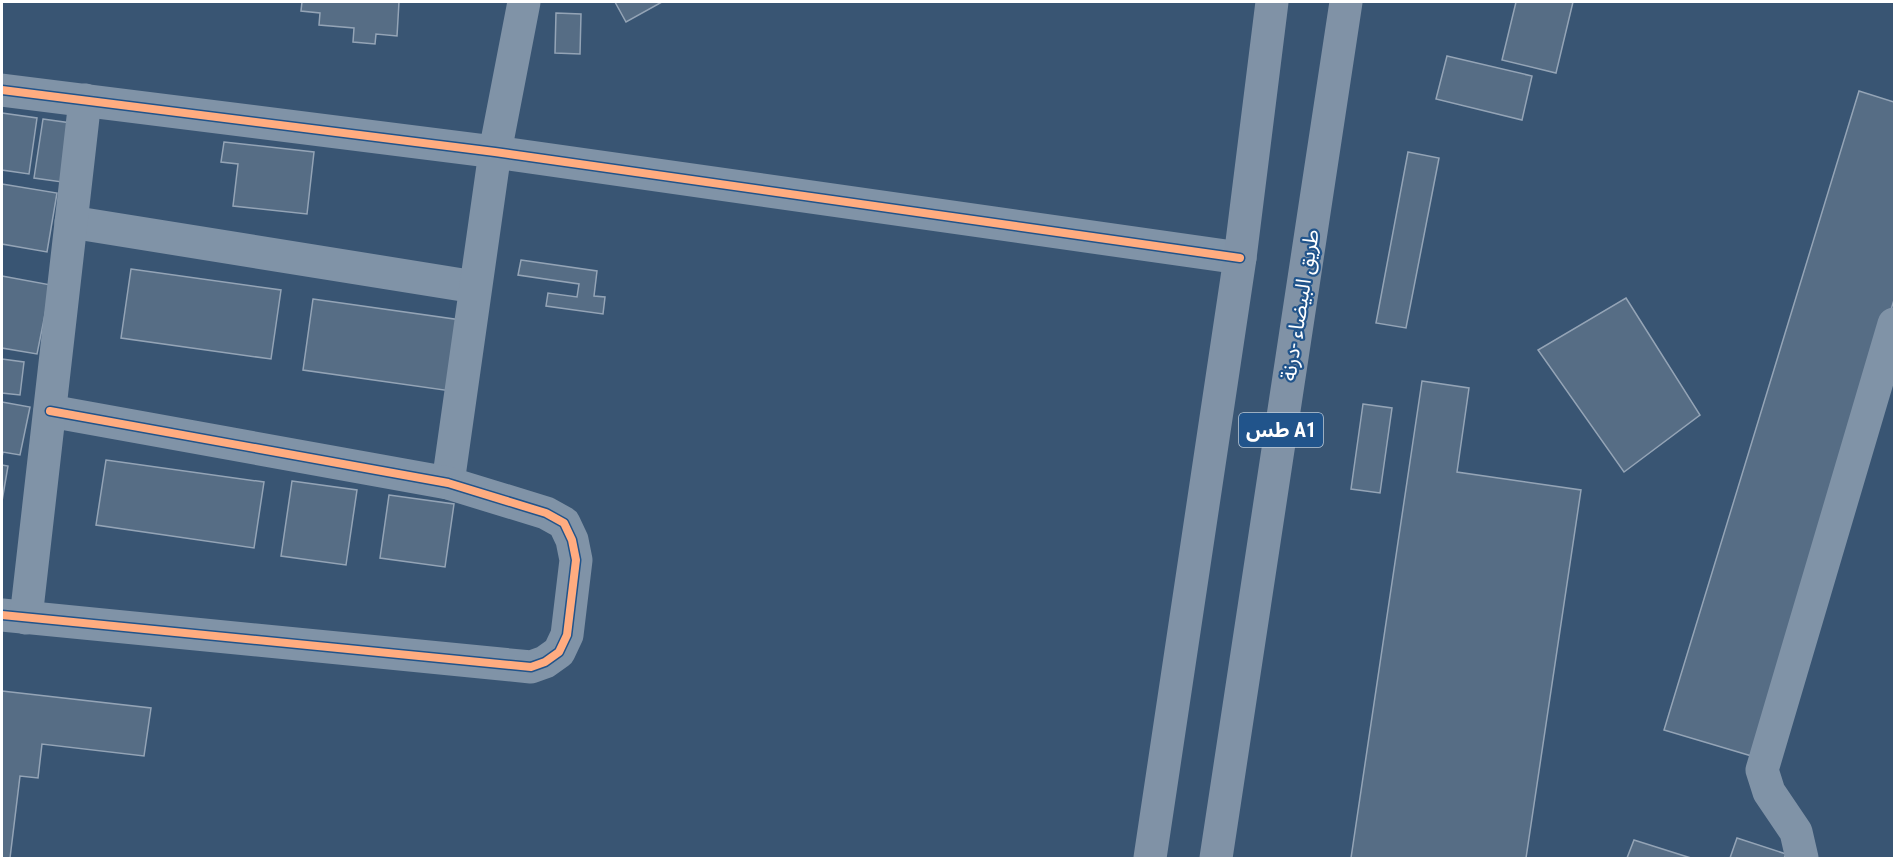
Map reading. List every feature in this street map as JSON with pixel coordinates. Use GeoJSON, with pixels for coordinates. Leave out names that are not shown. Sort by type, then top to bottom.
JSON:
{"type":"FeatureCollection","features":[{"type":"Feature","properties":{"kind":"highway","name":"طس A1"},"geometry":{"type":"LineString","coordinates":[[1150,858],[1240,258],[1272,2]]}},
{"type":"Feature","properties":{"kind":"highway","name":"طريق البيضاء -درنة"},"geometry":{"type":"LineString","coordinates":[[1216,858],[1346,2]]}},
{"type":"Feature","properties":{"kind":"street"},"geometry":{"type":"LineString","coordinates":[[448,483],[495,152],[524,2]]}},
{"type":"Feature","properties":{"kind":"street"},"geometry":{"type":"LineString","coordinates":[[2,90],[495,152],[1240,258]]}},
{"type":"Feature","properties":{"kind":"street"},"geometry":{"type":"LineString","coordinates":[[50,411],[448,483],[546,513],[564,523],[572,540],[576,560],[567,635],[559,652],[545,662],[531,667],[14,617],[50,411],[86,100]]}},
{"type":"Feature","properties":{"kind":"street"},"geometry":{"type":"LineString","coordinates":[[71,222],[475,287]]}},
{"type":"Feature","properties":{"kind":"street"},"geometry":{"type":"LineString","coordinates":[[1803,858],[1796,832],[1769,792],[1762,770],[1894,324]]}},
{"type":"Feature","properties":{"kind":"building"},"geometry":{"type":"Polygon","coordinates":[[[302,2],[399,2],[397,36],[376,34],[375,44],[353,42],[354,28],[319,25],[320,13],[301,11],[302,2]]]}},
{"type":"Feature","properties":{"kind":"building"},"geometry":{"type":"Polygon","coordinates":[[[615,2],[662,2],[626,22],[615,2]]]}},
{"type":"Feature","properties":{"kind":"building"},"geometry":{"type":"Polygon","coordinates":[[[1516,2],[1573,2],[1556,73],[1502,60],[1516,2]]]}},
{"type":"Feature","properties":{"kind":"building"},"geometry":{"type":"Polygon","coordinates":[[[556,13],[581,14],[580,54],[555,53],[556,13]]]}},
{"type":"Feature","properties":{"kind":"building"},"geometry":{"type":"Polygon","coordinates":[[[1447,56],[1532,76],[1522,120],[1436,99],[1447,56]]]}},
{"type":"Feature","properties":{"kind":"building"},"geometry":{"type":"Polygon","coordinates":[[[1859,91],[1894,102],[1894,300],[1755,757],[1664,730],[1859,91]]]}},
{"type":"Feature","properties":{"kind":"building"},"geometry":{"type":"Polygon","coordinates":[[[2,113],[37,118],[29,174],[2,170],[2,113]]]}},
{"type":"Feature","properties":{"kind":"building"},"geometry":{"type":"Polygon","coordinates":[[[43,119],[71,123],[62,182],[34,178],[43,119]]]}},
{"type":"Feature","properties":{"kind":"building"},"geometry":{"type":"Polygon","coordinates":[[[224,142],[314,152],[307,214],[233,206],[238,164],[221,162],[224,142]]]}},
{"type":"Feature","properties":{"kind":"building"},"geometry":{"type":"Polygon","coordinates":[[[1408,152],[1439,158],[1406,328],[1376,323],[1408,152]]]}},
{"type":"Feature","properties":{"kind":"building"},"geometry":{"type":"Polygon","coordinates":[[[2,184],[57,193],[47,252],[2,244],[2,184]]]}},
{"type":"Feature","properties":{"kind":"building"},"geometry":{"type":"Polygon","coordinates":[[[521,260],[597,271],[594,296],[605,297],[603,314],[546,306],[548,293],[577,297],[579,284],[518,275],[521,260]]]}},
{"type":"Feature","properties":{"kind":"building"},"geometry":{"type":"Polygon","coordinates":[[[131,269],[281,290],[271,359],[121,338],[131,269]]]}},
{"type":"Feature","properties":{"kind":"building"},"geometry":{"type":"Polygon","coordinates":[[[2,276],[51,285],[37,354],[2,348],[2,276]]]}},
{"type":"Feature","properties":{"kind":"building"},"geometry":{"type":"Polygon","coordinates":[[[1626,298],[1700,415],[1624,472],[1538,350],[1626,298]]]}},
{"type":"Feature","properties":{"kind":"building"},"geometry":{"type":"Polygon","coordinates":[[[313,299],[461,320],[451,391],[303,370],[313,299]]]}},
{"type":"Feature","properties":{"kind":"building"},"geometry":{"type":"Polygon","coordinates":[[[2,359],[24,362],[20,395],[2,393],[2,359]]]}},
{"type":"Feature","properties":{"kind":"building"},"geometry":{"type":"Polygon","coordinates":[[[1422,381],[1469,388],[1457,472],[1581,490],[1526,858],[1351,858],[1422,381]]]}},
{"type":"Feature","properties":{"kind":"building"},"geometry":{"type":"Polygon","coordinates":[[[2,402],[30,407],[20,455],[3,452],[2,457],[2,402]]]}},
{"type":"Feature","properties":{"kind":"building"},"geometry":{"type":"Polygon","coordinates":[[[1363,404],[1392,408],[1380,493],[1351,489],[1363,404]]]}},
{"type":"Feature","properties":{"kind":"building"},"geometry":{"type":"Polygon","coordinates":[[[106,460],[264,482],[254,548],[96,525],[106,460]]]}},
{"type":"Feature","properties":{"kind":"building"},"geometry":{"type":"Polygon","coordinates":[[[2,465],[8,466],[2,501],[2,465]]]}},
{"type":"Feature","properties":{"kind":"building"},"geometry":{"type":"Polygon","coordinates":[[[292,481],[357,490],[346,565],[281,556],[292,481]]]}},
{"type":"Feature","properties":{"kind":"building"},"geometry":{"type":"Polygon","coordinates":[[[389,495],[454,504],[445,567],[380,558],[389,495]]]}},
{"type":"Feature","properties":{"kind":"building"},"geometry":{"type":"Polygon","coordinates":[[[2,691],[151,708],[144,756],[42,744],[38,778],[20,776],[10,858],[2,858],[2,691]]]}},
{"type":"Feature","properties":{"kind":"building"},"geometry":{"type":"Polygon","coordinates":[[[1737,838],[1786,854],[1784,858],[1730,858],[1737,838]]]}},
{"type":"Feature","properties":{"kind":"building"},"geometry":{"type":"Polygon","coordinates":[[[1634,840],[1691,858],[1627,858],[1634,840]]]}},
{"type":"Feature","properties":{"kind":"cycle path"},"geometry":{"type":"LineString","coordinates":[[2,90],[495,152],[1240,258]]}},
{"type":"Feature","properties":{"kind":"cycle path"},"geometry":{"type":"LineString","coordinates":[[2,615],[531,667],[545,662],[559,652],[567,635],[576,560],[572,540],[564,523],[546,513],[448,483],[50,411]]}}]}
